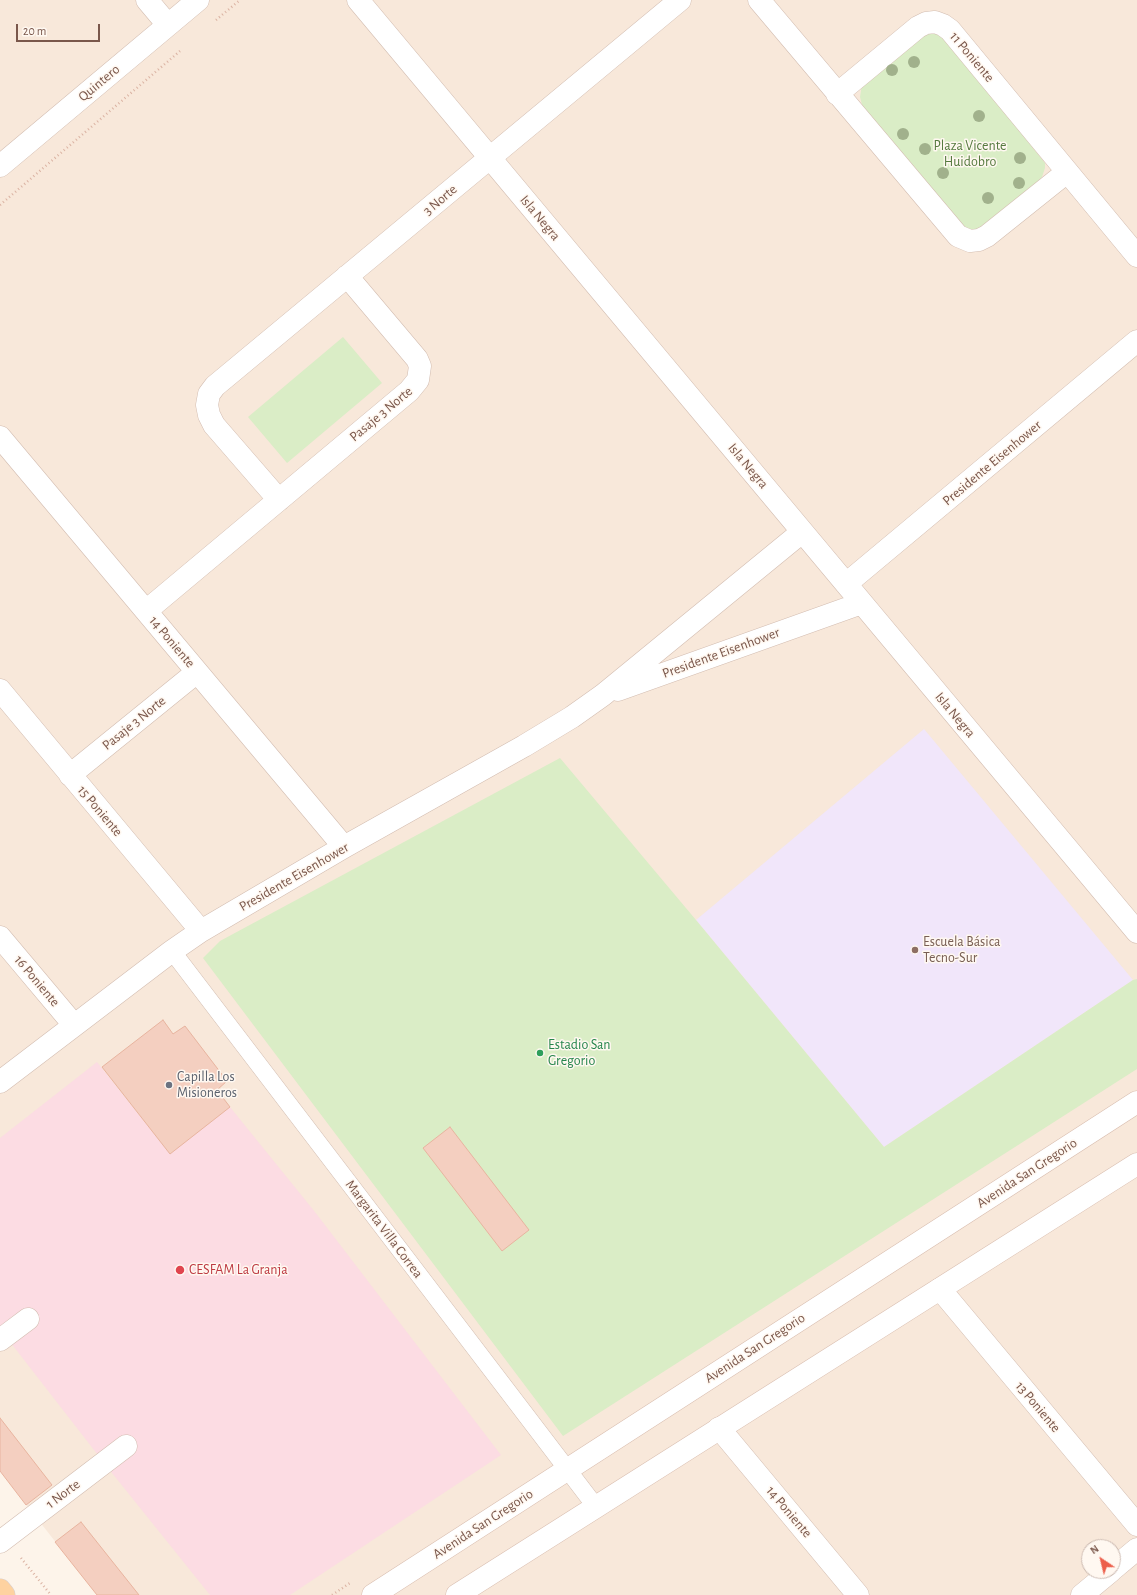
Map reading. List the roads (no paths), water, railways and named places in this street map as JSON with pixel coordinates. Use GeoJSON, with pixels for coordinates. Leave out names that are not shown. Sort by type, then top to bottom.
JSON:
{"type":"FeatureCollection","features":[{"type":"Feature","properties":{"kind":"main road"},"geometry":{"type":"LineString","coordinates":[[0,1590],[4,1595]]}},
{"type":"Feature","properties":{"kind":"street"},"geometry":{"type":"LineString","coordinates":[[147,0],[168,25]]}},
{"type":"Feature","properties":{"kind":"street","name":"Quintero"},"geometry":{"type":"LineString","coordinates":[[0,166],[198,0]]}},
{"type":"Feature","properties":{"kind":"street","name":"Isla Negra"},"geometry":{"type":"LineString","coordinates":[[358,0],[1137,932]]}},
{"type":"Feature","properties":{"kind":"street","name":"3 Norte"},"geometry":{"type":"LineString","coordinates":[[279,500],[214,425],[209,415],[207,405],[209,394],[215,386],[680,0]]}},
{"type":"Feature","properties":{"kind":"street"},"geometry":{"type":"LineString","coordinates":[[759,0],[953,232],[964,240],[979,240],[987,236],[1067,172]]}},
{"type":"Feature","properties":{"kind":"street","name":"11 Poniente"},"geometry":{"type":"LineString","coordinates":[[837,94],[918,27],[926,23],[935,22],[943,25],[950,30],[1137,256]]}},
{"type":"Feature","properties":{"kind":"street","name":"Pasaje 3 Norte"},"geometry":{"type":"LineString","coordinates":[[146,611],[409,391],[418,380],[420,366],[417,359],[347,276]]}},
{"type":"Feature","properties":{"kind":"street","name":"Presidente Eisenhower"},"geometry":{"type":"LineString","coordinates":[[846,584],[1137,341]]}},
{"type":"Feature","properties":{"kind":"street","name":"14 Poniente"},"geometry":{"type":"LineString","coordinates":[[0,437],[344,847]]}},
{"type":"Feature","properties":{"kind":"street","name":"Presidente Eisenhower"},"geometry":{"type":"LineString","coordinates":[[0,1082],[172,951],[201,931],[344,847],[524,746],[572,717],[603,695],[802,532]]}},
{"type":"Feature","properties":{"kind":"street","name":"Presidente Eisenhower"},"geometry":{"type":"LineString","coordinates":[[603,695],[862,603]]}},
{"type":"Feature","properties":{"kind":"street","name":"Pasaje 3 Norte"},"geometry":{"type":"LineString","coordinates":[[70,775],[197,672]]}},
{"type":"Feature","properties":{"kind":"street","name":"15 Poniente"},"geometry":{"type":"LineString","coordinates":[[0,690],[201,931]]}},
{"type":"Feature","properties":{"kind":"street","name":"16 Poniente"},"geometry":{"type":"LineString","coordinates":[[0,937],[74,1025]]}},
{"type":"Feature","properties":{"kind":"street","name":"Avenida San Gregorio"},"geometry":{"type":"LineString","coordinates":[[373,1595],[1137,1102]]}},
{"type":"Feature","properties":{"kind":"street"},"geometry":{"type":"LineString","coordinates":[[461,1594],[719,1428],[1137,1164]]}},
{"type":"Feature","properties":{"kind":"street","name":"13 Poniente"},"geometry":{"type":"LineString","coordinates":[[940,1289],[1137,1525]]}},
{"type":"Feature","properties":{"kind":"street"},"geometry":{"type":"LineString","coordinates":[[0,1340],[28,1319]]}},
{"type":"Feature","properties":{"kind":"street","name":"14 Poniente"},"geometry":{"type":"LineString","coordinates":[[719,1428],[858,1595]]}},
{"type":"Feature","properties":{"kind":"street","name":"1 Norte"},"geometry":{"type":"LineString","coordinates":[[3,1539],[126,1446]]}},
{"type":"Feature","properties":{"kind":"street"},"geometry":{"type":"LineString","coordinates":[[1121,1562],[1137,1549]]}},
{"type":"Feature","properties":{"kind":"street"},"geometry":{"type":"LineString","coordinates":[[1082,1595],[1101,1579]]}},
{"type":"Feature","properties":{"kind":"lane","name":"Margarita Villa Correa"},"geometry":{"type":"LineString","coordinates":[[172,951],[596,1507]]}},
{"type":"Feature","properties":{"kind":"place","name":"Escuela Básica Tecno-Sur"},"geometry":{"type":"Point","coordinates":[915,950]}},
{"type":"Feature","properties":{"kind":"place","name":"Estadio San Gregorio"},"geometry":{"type":"Point","coordinates":[540,1053]}},
{"type":"Feature","properties":{"kind":"place","name":"Capilla Los Misioneros"},"geometry":{"type":"Point","coordinates":[169,1085]}},
{"type":"Feature","properties":{"kind":"place","name":"CESFAM La Granja"},"geometry":{"type":"Point","coordinates":[180,1270]}},
{"type":"Feature","properties":{"kind":"park label","name":"Plaza Vicente Huidobro"},"geometry":{"type":"Point","coordinates":[970,154]}}]}
